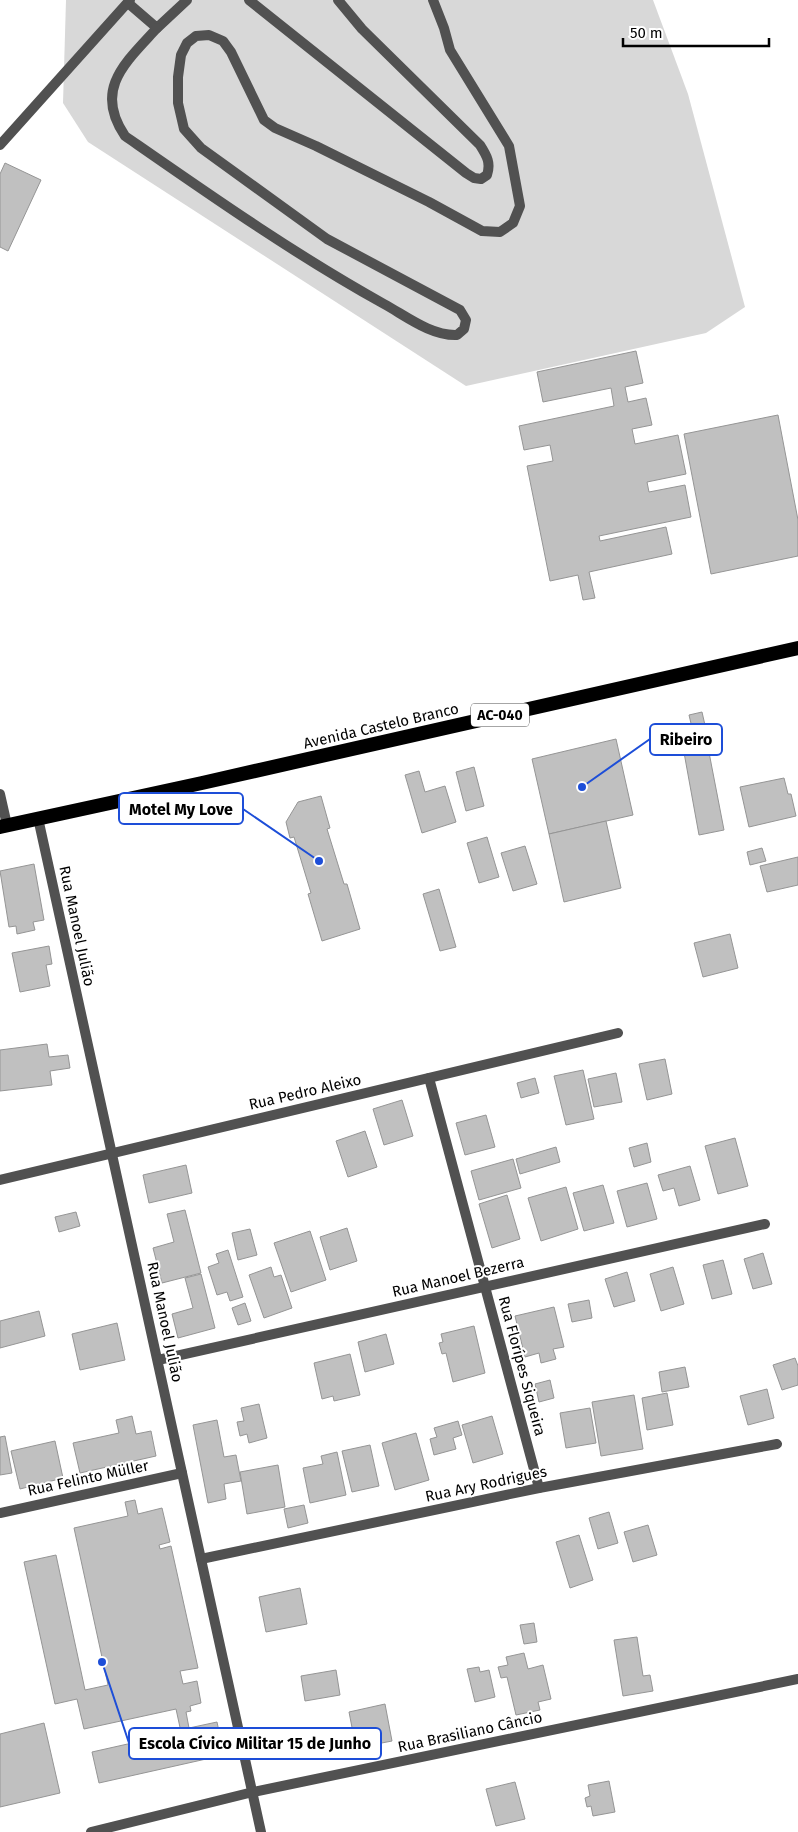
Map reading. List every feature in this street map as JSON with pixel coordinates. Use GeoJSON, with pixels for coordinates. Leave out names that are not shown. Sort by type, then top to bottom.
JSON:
{"type":"FeatureCollection","features":[{"type":"Feature","properties":{"kind":"highway","name":"Avenida Castelo Branco"},"geometry":{"type":"LineString","coordinates":[[4,826],[798,648]]}},
{"type":"Feature","properties":{"kind":"street"},"geometry":{"type":"LineString","coordinates":[[188,0],[157,28],[125,64],[115,82],[112,104],[115,122],[125,136],[232,211],[346,282],[423,326],[445,336],[457,335],[464,329],[466,320],[460,310],[327,239],[201,148],[184,129],[178,103],[178,77],[181,55],[187,42],[196,36],[209,35],[223,41],[231,52],[264,120],[275,128],[429,202],[482,231],[500,232],[513,224],[520,206],[509,146],[450,50],[434,0]]}},
{"type":"Feature","properties":{"kind":"street"},"geometry":{"type":"LineString","coordinates":[[249,0],[466,173],[474,178],[481,179],[487,175],[490,166],[480,145],[362,29],[338,0]]}},
{"type":"Feature","properties":{"kind":"street"},"geometry":{"type":"LineString","coordinates":[[0,145],[129,2],[157,28]]}},
{"type":"Feature","properties":{"kind":"street"},"geometry":{"type":"LineString","coordinates":[[0,794],[4,826]]}},
{"type":"Feature","properties":{"kind":"street","name":"Rua Manoel Julião"},"geometry":{"type":"LineString","coordinates":[[38,818],[261,1832]]}},
{"type":"Feature","properties":{"kind":"street","name":"Rua Pedro Aleixo"},"geometry":{"type":"LineString","coordinates":[[0,1180],[618,1033]]}},
{"type":"Feature","properties":{"kind":"street","name":"Rua Florípes Siqueira"},"geometry":{"type":"LineString","coordinates":[[429,1078],[539,1488]]}},
{"type":"Feature","properties":{"kind":"street","name":"Rua Manoel Bezerra"},"geometry":{"type":"LineString","coordinates":[[158,1360],[765,1224]]}},
{"type":"Feature","properties":{"kind":"street","name":"Rua Ary Rodrigues"},"geometry":{"type":"LineString","coordinates":[[201,1559],[539,1488],[777,1444]]}},
{"type":"Feature","properties":{"kind":"street","name":"Rua Felinto Müller"},"geometry":{"type":"LineString","coordinates":[[0,1513],[182,1473]]}},
{"type":"Feature","properties":{"kind":"street","name":"Rua Brasiliano Câncio"},"geometry":{"type":"LineString","coordinates":[[91,1832],[253,1792],[798,1679]]}},
{"type":"Feature","properties":{"kind":"shaded area"},"geometry":{"type":"Polygon","coordinates":[[[66,0],[653,0],[688,94],[745,307],[706,333],[466,386],[88,142],[63,103],[66,0]]]}},
{"type":"Feature","properties":{"kind":"building"},"geometry":{"type":"Polygon","coordinates":[[[5,163],[41,180],[8,251],[0,247],[0,174],[5,163]]]}},
{"type":"Feature","properties":{"kind":"building"},"geometry":{"type":"Polygon","coordinates":[[[636,351],[643,383],[625,387],[628,402],[646,398],[652,425],[632,429],[635,444],[678,435],[686,474],[647,482],[649,492],[685,485],[691,517],[599,536],[600,541],[666,527],[672,554],[589,572],[595,598],[583,600],[578,575],[550,581],[527,466],[553,461],[550,445],[524,450],[519,426],[614,406],[611,388],[543,402],[537,372],[636,351]]]}},
{"type":"Feature","properties":{"kind":"building"},"geometry":{"type":"Polygon","coordinates":[[[778,415],[798,520],[798,556],[711,574],[684,434],[778,415]]]}},
{"type":"Feature","properties":{"kind":"building"},"geometry":{"type":"Polygon","coordinates":[[[702,712],[707,734],[694,736],[689,715],[702,712]]]}},
{"type":"Feature","properties":{"kind":"building"},"geometry":{"type":"Polygon","coordinates":[[[616,739],[633,815],[549,834],[532,759],[616,739]]]}},
{"type":"Feature","properties":{"kind":"building"},"geometry":{"type":"Polygon","coordinates":[[[707,742],[724,830],[699,835],[683,747],[707,742]]]}},
{"type":"Feature","properties":{"kind":"building"},"geometry":{"type":"Polygon","coordinates":[[[474,767],[484,806],[466,811],[456,772],[474,767]]]}},
{"type":"Feature","properties":{"kind":"building"},"geometry":{"type":"Polygon","coordinates":[[[419,771],[425,792],[445,786],[456,822],[422,833],[405,775],[419,771]]]}},
{"type":"Feature","properties":{"kind":"building"},"geometry":{"type":"Polygon","coordinates":[[[784,778],[788,794],[791,794],[796,816],[749,827],[740,787],[784,778]]]}},
{"type":"Feature","properties":{"kind":"building"},"geometry":{"type":"Polygon","coordinates":[[[321,796],[330,828],[327,829],[344,884],[347,884],[360,929],[322,941],[308,894],[311,893],[294,837],[290,838],[286,822],[298,802],[321,796]]]}},
{"type":"Feature","properties":{"kind":"building"},"geometry":{"type":"Polygon","coordinates":[[[606,821],[621,888],[564,902],[549,834],[606,821]]]}},
{"type":"Feature","properties":{"kind":"building"},"geometry":{"type":"Polygon","coordinates":[[[487,837],[499,877],[479,883],[467,843],[487,837]]]}},
{"type":"Feature","properties":{"kind":"building"},"geometry":{"type":"Polygon","coordinates":[[[525,846],[537,884],[513,891],[501,853],[525,846]]]}},
{"type":"Feature","properties":{"kind":"building"},"geometry":{"type":"Polygon","coordinates":[[[762,848],[766,861],[750,865],[747,852],[762,848]]]}},
{"type":"Feature","properties":{"kind":"building"},"geometry":{"type":"Polygon","coordinates":[[[798,857],[798,885],[767,892],[760,866],[798,857]]]}},
{"type":"Feature","properties":{"kind":"building"},"geometry":{"type":"Polygon","coordinates":[[[34,864],[44,920],[33,922],[35,930],[17,934],[16,926],[9,927],[0,871],[34,864]]]}},
{"type":"Feature","properties":{"kind":"building"},"geometry":{"type":"Polygon","coordinates":[[[439,889],[456,947],[440,951],[423,894],[439,889]]]}},
{"type":"Feature","properties":{"kind":"building"},"geometry":{"type":"Polygon","coordinates":[[[730,934],[738,968],[703,977],[694,943],[730,934]]]}},
{"type":"Feature","properties":{"kind":"building"},"geometry":{"type":"Polygon","coordinates":[[[49,946],[52,964],[46,965],[50,986],[20,992],[12,953],[49,946]]]}},
{"type":"Feature","properties":{"kind":"building"},"geometry":{"type":"Polygon","coordinates":[[[47,1044],[49,1057],[68,1055],[70,1068],[50,1071],[52,1085],[0,1091],[0,1050],[47,1044]]]}},
{"type":"Feature","properties":{"kind":"building"},"geometry":{"type":"Polygon","coordinates":[[[665,1059],[672,1094],[647,1100],[639,1064],[665,1059]]]}},
{"type":"Feature","properties":{"kind":"building"},"geometry":{"type":"Polygon","coordinates":[[[583,1070],[594,1119],[566,1125],[554,1076],[583,1070]]]}},
{"type":"Feature","properties":{"kind":"building"},"geometry":{"type":"Polygon","coordinates":[[[616,1073],[622,1102],[594,1107],[588,1079],[616,1073]]]}},
{"type":"Feature","properties":{"kind":"building"},"geometry":{"type":"Polygon","coordinates":[[[535,1078],[539,1093],[521,1098],[517,1083],[535,1078]]]}},
{"type":"Feature","properties":{"kind":"building"},"geometry":{"type":"Polygon","coordinates":[[[402,1100],[413,1136],[384,1145],[373,1109],[402,1100]]]}},
{"type":"Feature","properties":{"kind":"building"},"geometry":{"type":"Polygon","coordinates":[[[486,1115],[495,1147],[465,1155],[456,1123],[486,1115]]]}},
{"type":"Feature","properties":{"kind":"building"},"geometry":{"type":"Polygon","coordinates":[[[365,1131],[377,1167],[348,1177],[336,1141],[365,1131]]]}},
{"type":"Feature","properties":{"kind":"building"},"geometry":{"type":"Polygon","coordinates":[[[735,1138],[748,1186],[718,1194],[705,1146],[735,1138]]]}},
{"type":"Feature","properties":{"kind":"building"},"geometry":{"type":"Polygon","coordinates":[[[647,1143],[651,1162],[634,1167],[629,1148],[647,1143]]]}},
{"type":"Feature","properties":{"kind":"building"},"geometry":{"type":"Polygon","coordinates":[[[556,1147],[560,1162],[520,1174],[516,1159],[556,1147]]]}},
{"type":"Feature","properties":{"kind":"building"},"geometry":{"type":"Polygon","coordinates":[[[513,1159],[521,1188],[479,1200],[471,1171],[513,1159]]]}},
{"type":"Feature","properties":{"kind":"building"},"geometry":{"type":"Polygon","coordinates":[[[186,1165],[192,1193],[149,1203],[143,1175],[186,1165]]]}},
{"type":"Feature","properties":{"kind":"building"},"geometry":{"type":"Polygon","coordinates":[[[690,1166],[700,1200],[679,1206],[674,1188],[663,1191],[658,1175],[690,1166]]]}},
{"type":"Feature","properties":{"kind":"building"},"geometry":{"type":"Polygon","coordinates":[[[647,1183],[657,1219],[627,1227],[617,1191],[647,1183]]]}},
{"type":"Feature","properties":{"kind":"building"},"geometry":{"type":"Polygon","coordinates":[[[603,1185],[614,1223],[584,1231],[573,1193],[603,1185]]]}},
{"type":"Feature","properties":{"kind":"building"},"geometry":{"type":"Polygon","coordinates":[[[566,1187],[578,1229],[541,1241],[528,1198],[566,1187]]]}},
{"type":"Feature","properties":{"kind":"building"},"geometry":{"type":"Polygon","coordinates":[[[507,1195],[520,1239],[492,1248],[479,1204],[507,1195]]]}},
{"type":"Feature","properties":{"kind":"building"},"geometry":{"type":"Polygon","coordinates":[[[185,1210],[201,1273],[162,1283],[153,1248],[174,1242],[167,1214],[185,1210]]]}},
{"type":"Feature","properties":{"kind":"building"},"geometry":{"type":"Polygon","coordinates":[[[76,1212],[80,1226],[59,1232],[55,1217],[76,1212]]]}},
{"type":"Feature","properties":{"kind":"building"},"geometry":{"type":"Polygon","coordinates":[[[347,1228],[357,1261],[330,1270],[320,1237],[347,1228]]]}},
{"type":"Feature","properties":{"kind":"building"},"geometry":{"type":"Polygon","coordinates":[[[250,1229],[257,1255],[238,1260],[232,1233],[250,1229]]]}},
{"type":"Feature","properties":{"kind":"building"},"geometry":{"type":"Polygon","coordinates":[[[310,1231],[326,1280],[291,1292],[274,1243],[310,1231]]]}},
{"type":"Feature","properties":{"kind":"building"},"geometry":{"type":"Polygon","coordinates":[[[228,1250],[243,1297],[230,1301],[227,1292],[217,1295],[208,1267],[219,1263],[216,1254],[228,1250]]]}},
{"type":"Feature","properties":{"kind":"building"},"geometry":{"type":"Polygon","coordinates":[[[763,1253],[772,1284],[753,1289],[744,1259],[763,1253]]]}},
{"type":"Feature","properties":{"kind":"building"},"geometry":{"type":"Polygon","coordinates":[[[723,1260],[732,1294],[712,1299],[703,1265],[723,1260]]]}},
{"type":"Feature","properties":{"kind":"building"},"geometry":{"type":"Polygon","coordinates":[[[271,1267],[274,1277],[281,1275],[292,1308],[264,1318],[249,1275],[271,1267]]]}},
{"type":"Feature","properties":{"kind":"building"},"geometry":{"type":"Polygon","coordinates":[[[673,1267],[684,1304],[661,1311],[650,1274],[673,1267]]]}},
{"type":"Feature","properties":{"kind":"building"},"geometry":{"type":"Polygon","coordinates":[[[627,1272],[635,1301],[614,1307],[605,1279],[627,1272]]]}},
{"type":"Feature","properties":{"kind":"building"},"geometry":{"type":"Polygon","coordinates":[[[201,1274],[215,1328],[178,1338],[172,1314],[193,1308],[185,1278],[201,1274]]]}},
{"type":"Feature","properties":{"kind":"building"},"geometry":{"type":"Polygon","coordinates":[[[589,1300],[592,1318],[572,1322],[568,1304],[589,1300]]]}},
{"type":"Feature","properties":{"kind":"building"},"geometry":{"type":"Polygon","coordinates":[[[245,1303],[251,1321],[238,1325],[232,1308],[245,1303]]]}},
{"type":"Feature","properties":{"kind":"building"},"geometry":{"type":"Polygon","coordinates":[[[554,1307],[564,1347],[553,1349],[556,1359],[541,1363],[539,1353],[525,1357],[515,1316],[554,1307]]]}},
{"type":"Feature","properties":{"kind":"building"},"geometry":{"type":"Polygon","coordinates":[[[39,1311],[45,1336],[0,1348],[0,1321],[39,1311]]]}},
{"type":"Feature","properties":{"kind":"building"},"geometry":{"type":"Polygon","coordinates":[[[117,1323],[125,1360],[80,1370],[72,1334],[117,1323]]]}},
{"type":"Feature","properties":{"kind":"building"},"geometry":{"type":"Polygon","coordinates":[[[474,1326],[485,1373],[453,1382],[446,1353],[442,1354],[439,1343],[443,1342],[441,1334],[474,1326]]]}},
{"type":"Feature","properties":{"kind":"building"},"geometry":{"type":"Polygon","coordinates":[[[386,1334],[394,1364],[365,1372],[358,1342],[386,1334]]]}},
{"type":"Feature","properties":{"kind":"building"},"geometry":{"type":"Polygon","coordinates":[[[350,1354],[360,1395],[334,1401],[333,1396],[322,1399],[314,1363],[350,1354]]]}},
{"type":"Feature","properties":{"kind":"building"},"geometry":{"type":"Polygon","coordinates":[[[795,1358],[798,1366],[798,1385],[782,1390],[773,1365],[795,1358]]]}},
{"type":"Feature","properties":{"kind":"building"},"geometry":{"type":"Polygon","coordinates":[[[685,1367],[689,1387],[662,1392],[659,1372],[685,1367]]]}},
{"type":"Feature","properties":{"kind":"building"},"geometry":{"type":"Polygon","coordinates":[[[550,1380],[554,1398],[539,1402],[535,1384],[550,1380]]]}},
{"type":"Feature","properties":{"kind":"building"},"geometry":{"type":"Polygon","coordinates":[[[767,1389],[774,1418],[748,1425],[740,1396],[767,1389]]]}},
{"type":"Feature","properties":{"kind":"building"},"geometry":{"type":"Polygon","coordinates":[[[667,1393],[673,1425],[647,1430],[642,1398],[667,1393]]]}},
{"type":"Feature","properties":{"kind":"building"},"geometry":{"type":"Polygon","coordinates":[[[634,1395],[643,1449],[601,1456],[592,1402],[634,1395]]]}},
{"type":"Feature","properties":{"kind":"building"},"geometry":{"type":"Polygon","coordinates":[[[259,1404],[267,1438],[249,1443],[247,1434],[240,1436],[237,1422],[244,1421],[241,1408],[259,1404]]]}},
{"type":"Feature","properties":{"kind":"building"},"geometry":{"type":"Polygon","coordinates":[[[590,1408],[596,1443],[566,1448],[560,1413],[590,1408]]]}},
{"type":"Feature","properties":{"kind":"building"},"geometry":{"type":"Polygon","coordinates":[[[132,1416],[136,1434],[151,1431],[156,1456],[80,1473],[73,1443],[119,1433],[116,1420],[132,1416]]]}},
{"type":"Feature","properties":{"kind":"building"},"geometry":{"type":"Polygon","coordinates":[[[492,1416],[503,1454],[473,1463],[462,1425],[492,1416]]]}},
{"type":"Feature","properties":{"kind":"building"},"geometry":{"type":"Polygon","coordinates":[[[217,1420],[224,1457],[236,1455],[241,1481],[224,1484],[226,1499],[208,1503],[193,1425],[217,1420]]]}},
{"type":"Feature","properties":{"kind":"building"},"geometry":{"type":"Polygon","coordinates":[[[458,1421],[462,1435],[453,1438],[456,1449],[434,1455],[430,1439],[437,1437],[434,1428],[458,1421]]]}},
{"type":"Feature","properties":{"kind":"building"},"geometry":{"type":"Polygon","coordinates":[[[416,1433],[429,1480],[395,1490],[382,1443],[416,1433]]]}},
{"type":"Feature","properties":{"kind":"building"},"geometry":{"type":"Polygon","coordinates":[[[5,1436],[12,1473],[0,1475],[0,1437],[5,1436]]]}},
{"type":"Feature","properties":{"kind":"building"},"geometry":{"type":"Polygon","coordinates":[[[55,1441],[63,1478],[20,1489],[11,1451],[55,1441]]]}},
{"type":"Feature","properties":{"kind":"building"},"geometry":{"type":"Polygon","coordinates":[[[370,1445],[379,1486],[352,1492],[342,1451],[370,1445]]]}},
{"type":"Feature","properties":{"kind":"building"},"geometry":{"type":"Polygon","coordinates":[[[337,1452],[346,1495],[310,1503],[303,1468],[323,1464],[321,1456],[337,1452]]]}},
{"type":"Feature","properties":{"kind":"building"},"geometry":{"type":"Polygon","coordinates":[[[278,1465],[285,1507],[247,1514],[240,1472],[278,1465]]]}},
{"type":"Feature","properties":{"kind":"building"},"geometry":{"type":"Polygon","coordinates":[[[135,1500],[138,1514],[162,1508],[170,1542],[159,1545],[160,1549],[171,1546],[198,1668],[180,1671],[183,1684],[197,1681],[201,1703],[190,1706],[191,1711],[186,1712],[189,1728],[217,1722],[224,1755],[99,1783],[92,1752],[181,1732],[176,1709],[84,1729],[77,1699],[55,1704],[24,1562],[56,1555],[85,1690],[108,1685],[74,1528],[128,1516],[125,1502],[135,1500]]]}},
{"type":"Feature","properties":{"kind":"building"},"geometry":{"type":"Polygon","coordinates":[[[304,1505],[308,1523],[288,1528],[284,1509],[304,1505]]]}},
{"type":"Feature","properties":{"kind":"building"},"geometry":{"type":"Polygon","coordinates":[[[609,1512],[618,1543],[598,1549],[589,1518],[609,1512]]]}},
{"type":"Feature","properties":{"kind":"building"},"geometry":{"type":"Polygon","coordinates":[[[648,1525],[657,1555],[633,1562],[624,1532],[648,1525]]]}},
{"type":"Feature","properties":{"kind":"building"},"geometry":{"type":"Polygon","coordinates":[[[579,1535],[593,1580],[570,1588],[556,1542],[579,1535]]]}},
{"type":"Feature","properties":{"kind":"building"},"geometry":{"type":"Polygon","coordinates":[[[300,1588],[307,1624],[266,1632],[259,1597],[300,1588]]]}},
{"type":"Feature","properties":{"kind":"building"},"geometry":{"type":"Polygon","coordinates":[[[534,1623],[537,1642],[524,1644],[520,1625],[534,1623]]]}},
{"type":"Feature","properties":{"kind":"building"},"geometry":{"type":"Polygon","coordinates":[[[637,1637],[643,1676],[650,1675],[653,1691],[623,1696],[614,1640],[637,1637]]]}},
{"type":"Feature","properties":{"kind":"building"},"geometry":{"type":"Polygon","coordinates":[[[524,1653],[528,1669],[543,1665],[551,1699],[538,1702],[540,1710],[516,1715],[507,1677],[501,1678],[498,1667],[508,1665],[506,1657],[524,1653]]]}},
{"type":"Feature","properties":{"kind":"building"},"geometry":{"type":"Polygon","coordinates":[[[479,1667],[480,1672],[489,1670],[495,1697],[475,1702],[467,1669],[479,1667]]]}},
{"type":"Feature","properties":{"kind":"building"},"geometry":{"type":"Polygon","coordinates":[[[336,1670],[340,1695],[305,1701],[301,1676],[336,1670]]]}},
{"type":"Feature","properties":{"kind":"building"},"geometry":{"type":"Polygon","coordinates":[[[385,1704],[392,1741],[356,1748],[349,1712],[385,1704]]]}},
{"type":"Feature","properties":{"kind":"building"},"geometry":{"type":"Polygon","coordinates":[[[44,1723],[60,1793],[0,1807],[0,1734],[44,1723]]]}},
{"type":"Feature","properties":{"kind":"building"},"geometry":{"type":"Polygon","coordinates":[[[609,1781],[615,1812],[593,1816],[591,1806],[587,1807],[585,1798],[590,1796],[588,1785],[609,1781]]]}},
{"type":"Feature","properties":{"kind":"building"},"geometry":{"type":"Polygon","coordinates":[[[515,1782],[525,1819],[496,1826],[486,1789],[515,1782]]]}},
{"type":"Feature","properties":{"kind":"place","name":"Ribeiro"},"geometry":{"type":"Point","coordinates":[582,787]}},
{"type":"Feature","properties":{"kind":"place","name":"Motel My Love"},"geometry":{"type":"Point","coordinates":[319,861]}},
{"type":"Feature","properties":{"kind":"place","name":"Escola Cívico Militar 15 de Junho"},"geometry":{"type":"Point","coordinates":[102,1662]}}]}
